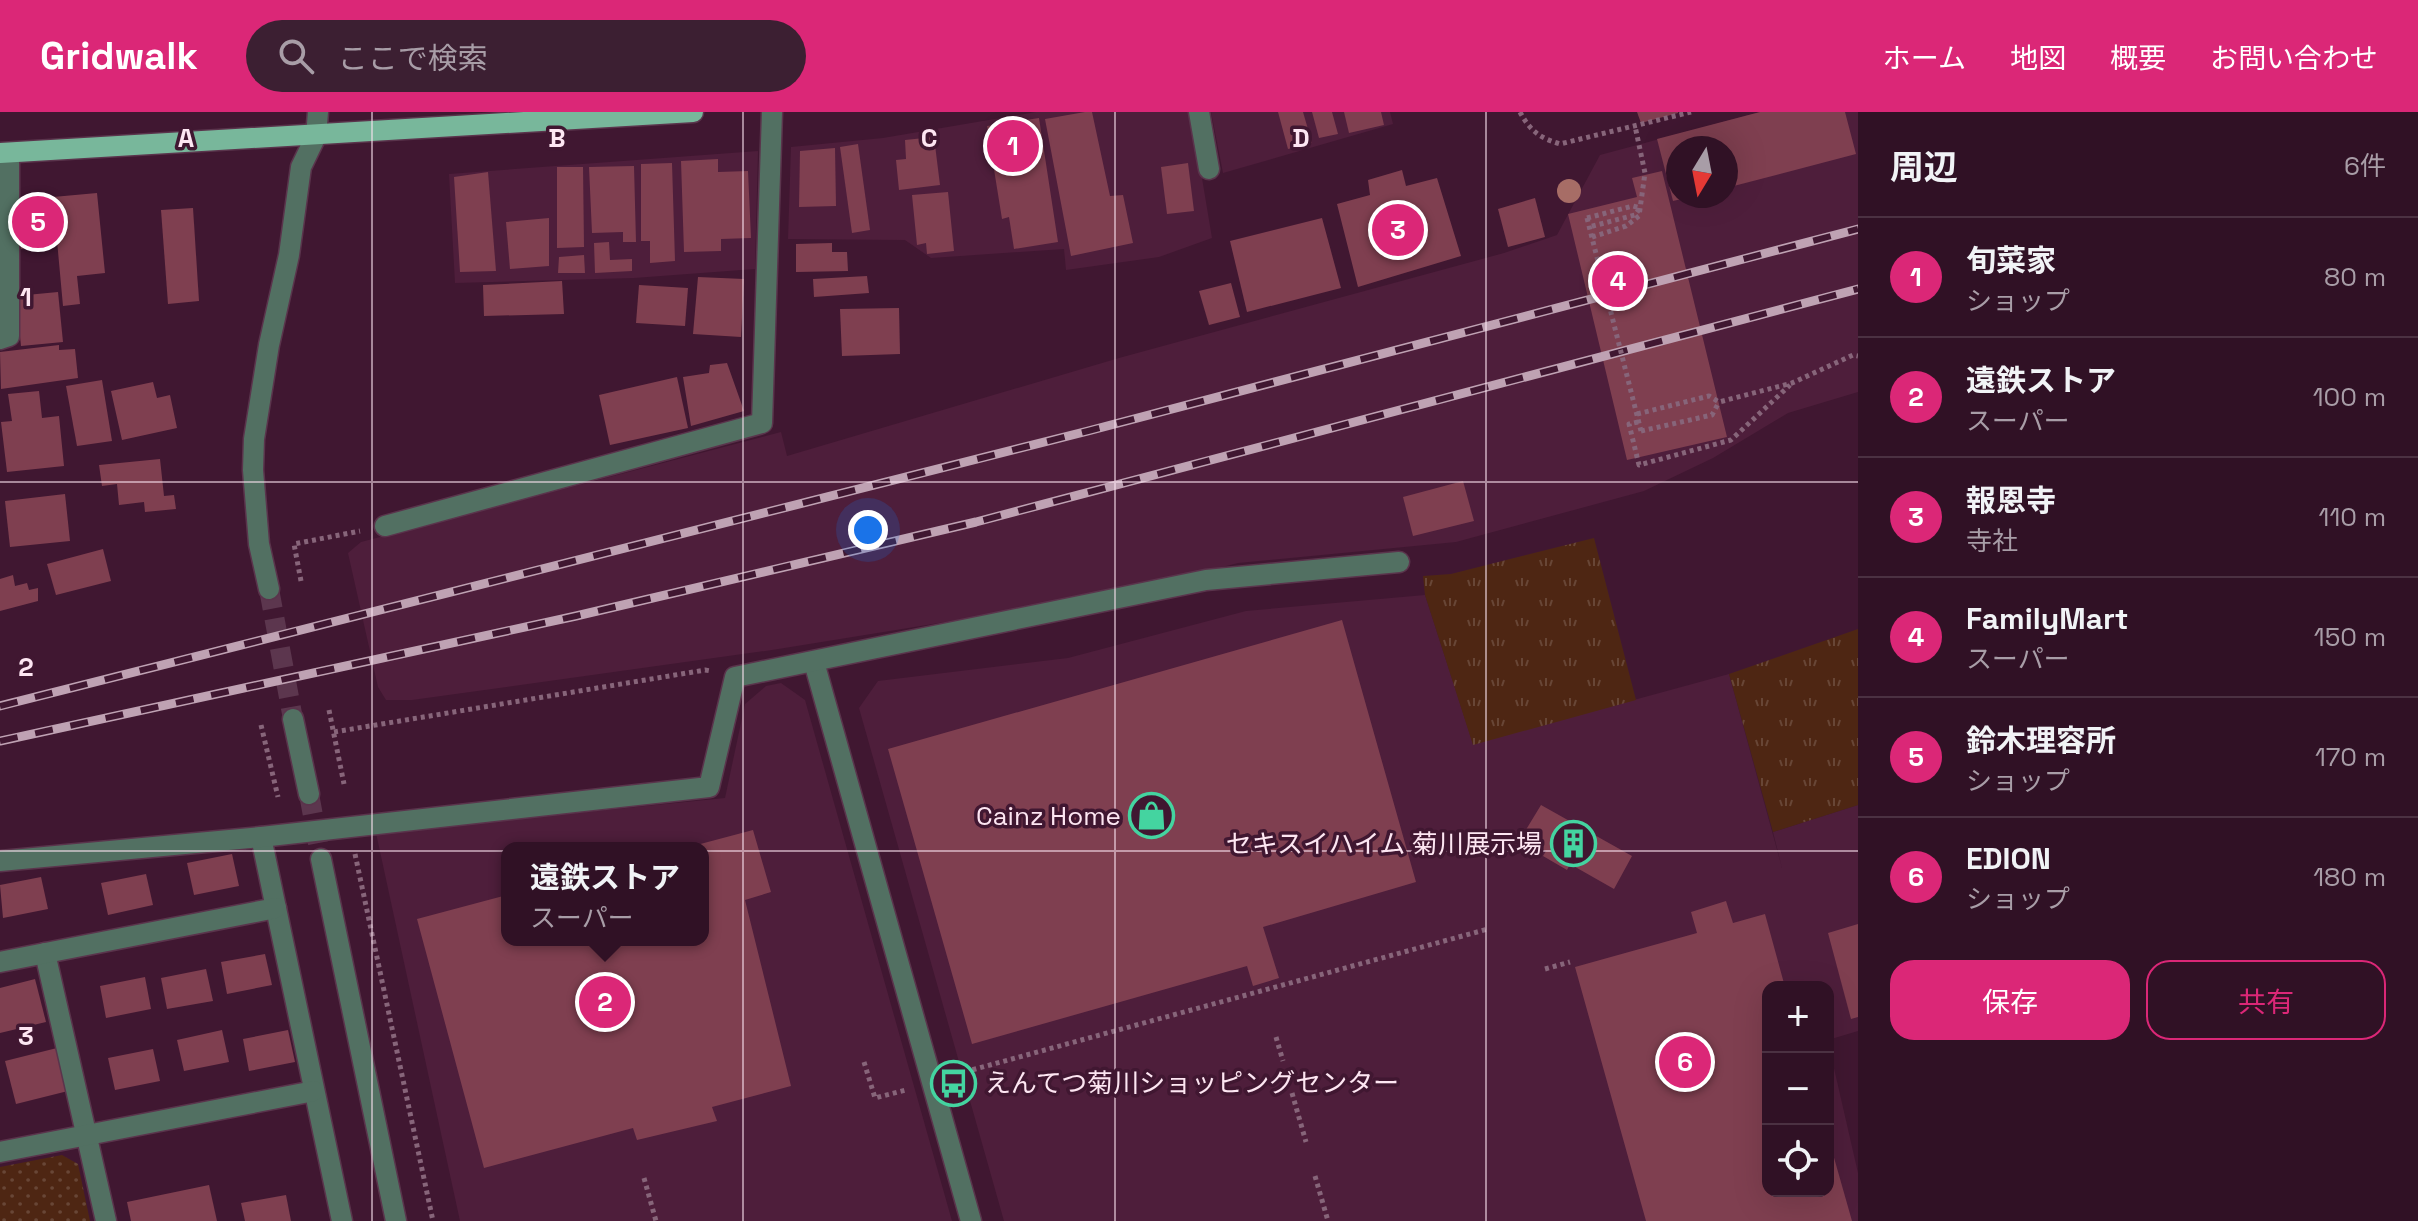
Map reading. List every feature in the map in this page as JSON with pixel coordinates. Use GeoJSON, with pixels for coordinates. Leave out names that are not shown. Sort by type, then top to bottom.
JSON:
{"type":"FeatureCollection","features":[{"type":"Feature","properties":{"kind":"main road"},"geometry":{"type":"LineString","coordinates":[[4,153],[693,112]]}},
{"type":"Feature","properties":{"kind":"street"},"geometry":{"type":"LineString","coordinates":[[269,589],[259,544],[253,470],[254,439],[269,345],[289,255],[301,167],[316,136],[318,112]]}},
{"type":"Feature","properties":{"kind":"street"},"geometry":{"type":"LineString","coordinates":[[385,526],[762,423],[772,112]]}},
{"type":"Feature","properties":{"kind":"street"},"geometry":{"type":"LineString","coordinates":[[1199,112],[1209,169]]}},
{"type":"Feature","properties":{"kind":"street"},"geometry":{"type":"LineString","coordinates":[[0,339],[9,336],[4,153]]}},
{"type":"Feature","properties":{"kind":"street"},"geometry":{"type":"LineString","coordinates":[[0,861],[261,837],[709,787],[735,677],[1206,580],[1399,562]]}},
{"type":"Feature","properties":{"kind":"street"},"geometry":{"type":"LineString","coordinates":[[814,662],[971,1221]]}},
{"type":"Feature","properties":{"kind":"street"},"geometry":{"type":"LineString","coordinates":[[293,719],[309,794]]}},
{"type":"Feature","properties":{"kind":"street"},"geometry":{"type":"LineString","coordinates":[[261,837],[342,1221]]}},
{"type":"Feature","properties":{"kind":"street"},"geometry":{"type":"LineString","coordinates":[[321,859],[396,1221]]}},
{"type":"Feature","properties":{"kind":"street"},"geometry":{"type":"LineString","coordinates":[[0,962],[276,908]]}},
{"type":"Feature","properties":{"kind":"street"},"geometry":{"type":"LineString","coordinates":[[45,953],[106,1221]]}},
{"type":"Feature","properties":{"kind":"street"},"geometry":{"type":"LineString","coordinates":[[0,1152],[314,1091]]}},
{"type":"Feature","properties":{"kind":"path"},"geometry":{"type":"LineString","coordinates":[[1520,112],[1529,129],[1544,139],[1560,144],[1691,112]]}},
{"type":"Feature","properties":{"kind":"path"},"geometry":{"type":"LineString","coordinates":[[1592,237],[1635,221],[1645,189],[1645,173],[1635,126]]}},
{"type":"Feature","properties":{"kind":"path"},"geometry":{"type":"LineString","coordinates":[[1640,208],[1633,206],[1587,218],[1641,431],[1712,415],[1719,402]]}},
{"type":"Feature","properties":{"kind":"path"},"geometry":{"type":"LineString","coordinates":[[1589,227],[1635,215],[1640,208]]}},
{"type":"Feature","properties":{"kind":"path"},"geometry":{"type":"LineString","coordinates":[[1637,414],[1709,396],[1719,402],[1792,383],[1853,355],[1858,356]]}},
{"type":"Feature","properties":{"kind":"path"},"geometry":{"type":"LineString","coordinates":[[1638,422],[1629,424],[1639,465],[1731,440],[1792,383]]}},
{"type":"Feature","properties":{"kind":"path"},"geometry":{"type":"LineString","coordinates":[[301,581],[294,544],[385,526]]}},
{"type":"Feature","properties":{"kind":"path"},"geometry":{"type":"LineString","coordinates":[[334,732],[705,670],[735,677]]}},
{"type":"Feature","properties":{"kind":"path"},"geometry":{"type":"LineString","coordinates":[[329,710],[344,784]]}},
{"type":"Feature","properties":{"kind":"path"},"geometry":{"type":"LineString","coordinates":[[261,725],[278,797]]}},
{"type":"Feature","properties":{"kind":"path"},"geometry":{"type":"LineString","coordinates":[[355,851],[433,1221]]}},
{"type":"Feature","properties":{"kind":"path"},"geometry":{"type":"LineString","coordinates":[[949,1077],[1488,929]]}},
{"type":"Feature","properties":{"kind":"path"},"geometry":{"type":"LineString","coordinates":[[1545,969],[1570,962]]}},
{"type":"Feature","properties":{"kind":"path"},"geometry":{"type":"LineString","coordinates":[[1276,1037],[1283,1061]]}},
{"type":"Feature","properties":{"kind":"path"},"geometry":{"type":"LineString","coordinates":[[864,1062],[875,1098],[915,1088]]}},
{"type":"Feature","properties":{"kind":"path"},"geometry":{"type":"LineString","coordinates":[[1292,1093],[1306,1142]]}},
{"type":"Feature","properties":{"kind":"path"},"geometry":{"type":"LineString","coordinates":[[1315,1176],[1328,1221]]}},
{"type":"Feature","properties":{"kind":"path"},"geometry":{"type":"LineString","coordinates":[[644,1178],[656,1221]]}},
{"type":"Feature","properties":{"kind":"shaded area"},"geometry":{"type":"Polygon","coordinates":[[[1036,112],[1191,112],[1212,238],[1159,257],[1066,270],[1064,249],[931,258],[905,240],[788,239],[791,147],[883,138],[1036,112]]]}},
{"type":"Feature","properties":{"kind":"shaded area"},"geometry":{"type":"Polygon","coordinates":[[[1211,112],[1390,112],[1393,124],[1223,173],[1211,112]]]}},
{"type":"Feature","properties":{"kind":"shaded area"},"geometry":{"type":"Polygon","coordinates":[[[1760,112],[1858,112],[1858,392],[1788,413],[1713,458],[1644,491],[1456,542],[1238,563],[1063,608],[964,619],[772,650],[412,700],[386,700],[378,687],[348,553],[361,542],[781,432],[787,456],[1119,358],[1504,253],[1557,235],[1600,155],[1666,137],[1666,208],[1738,208],[1738,136],[1671,136],[1760,112]]]}},
{"type":"Feature","properties":{"kind":"shaded area"},"geometry":{"type":"Polygon","coordinates":[[[758,151],[755,269],[634,278],[455,283],[449,174],[758,151]]]}},
{"type":"Feature","properties":{"kind":"shaded area","name":"えんてつ菊川ショッピングセンター"},"geometry":{"type":"Polygon","coordinates":[[[1425,595],[1473,744],[1729,674],[1782,868],[1773,832],[1858,805],[1858,1031],[1834,1038],[1834,981],[1762,981],[1762,1197],[1834,1197],[1834,1068],[1858,1173],[1858,1221],[1004,1221],[859,708],[878,681],[1068,658],[1246,611],[1425,595]]]}},
{"type":"Feature","properties":{"kind":"shaded area","name":"えんてつ菊川ショッピングセンター"},"geometry":{"type":"Polygon","coordinates":[[[781,683],[805,700],[952,1221],[460,1221],[376,833],[725,798],[745,704],[766,686],[781,683]]]}},
{"type":"Feature","properties":{"kind":"green space"},"geometry":{"type":"Polygon","coordinates":[[[1594,538],[1636,700],[1473,745],[1425,595],[1423,576],[1451,574],[1594,538]]]}},
{"type":"Feature","properties":{"kind":"green space"},"geometry":{"type":"Polygon","coordinates":[[[1858,629],[1858,805],[1773,832],[1729,674],[1858,629]]]}},
{"type":"Feature","properties":{"kind":"green space"},"geometry":{"type":"Polygon","coordinates":[[[62,1155],[78,1164],[90,1221],[0,1221],[0,1167],[62,1155]]]}},
{"type":"Feature","properties":{"kind":"building"},"geometry":{"type":"Polygon","coordinates":[[[1092,112],[1110,196],[1123,195],[1133,243],[1071,256],[1045,119],[1092,112]]]}},
{"type":"Feature","properties":{"kind":"building"},"geometry":{"type":"Polygon","coordinates":[[[1278,112],[1303,112],[1312,143],[1288,149],[1278,112]]]}},
{"type":"Feature","properties":{"kind":"building"},"geometry":{"type":"Polygon","coordinates":[[[1312,112],[1332,112],[1338,134],[1319,138],[1312,112]]]}},
{"type":"Feature","properties":{"kind":"building"},"geometry":{"type":"Polygon","coordinates":[[[1344,112],[1381,112],[1384,125],[1349,133],[1344,112]]]}},
{"type":"Feature","properties":{"kind":"building"},"geometry":{"type":"Polygon","coordinates":[[[1637,112],[1678,112],[1678,113],[1641,123],[1637,112]]]}},
{"type":"Feature","properties":{"kind":"building"},"geometry":{"type":"Polygon","coordinates":[[[1760,112],[1845,112],[1856,154],[1738,185],[1738,136],[1668,136],[1760,112]]]}},
{"type":"Feature","properties":{"kind":"building"},"geometry":{"type":"Polygon","coordinates":[[[1039,118],[1058,242],[1014,249],[1009,217],[1002,219],[987,126],[1039,118]]]}},
{"type":"Feature","properties":{"kind":"building"},"geometry":{"type":"Polygon","coordinates":[[[934,137],[940,185],[899,190],[896,160],[906,159],[905,140],[934,137]]]}},
{"type":"Feature","properties":{"kind":"building"},"geometry":{"type":"Polygon","coordinates":[[[1666,137],[1666,174],[1657,139],[1666,137]]]}},
{"type":"Feature","properties":{"kind":"building"},"geometry":{"type":"Polygon","coordinates":[[[858,144],[870,230],[852,233],[840,147],[858,144]]]}},
{"type":"Feature","properties":{"kind":"building"},"geometry":{"type":"Polygon","coordinates":[[[835,148],[836,206],[799,207],[800,151],[835,148]]]}},
{"type":"Feature","properties":{"kind":"building"},"geometry":{"type":"Polygon","coordinates":[[[718,159],[718,172],[748,171],[751,238],[721,239],[721,251],[684,252],[681,161],[718,159]]]}},
{"type":"Feature","properties":{"kind":"building"},"geometry":{"type":"Polygon","coordinates":[[[672,163],[675,261],[650,263],[650,241],[641,241],[641,164],[672,163]]]}},
{"type":"Feature","properties":{"kind":"building"},"geometry":{"type":"Polygon","coordinates":[[[1188,163],[1194,211],[1167,214],[1161,167],[1188,163]]]}},
{"type":"Feature","properties":{"kind":"building"},"geometry":{"type":"Polygon","coordinates":[[[634,166],[636,242],[623,242],[623,232],[592,233],[589,167],[634,166]]]}},
{"type":"Feature","properties":{"kind":"building"},"geometry":{"type":"Polygon","coordinates":[[[557,167],[583,167],[584,247],[557,248],[557,167]]]}},
{"type":"Feature","properties":{"kind":"building"},"geometry":{"type":"Polygon","coordinates":[[[1402,170],[1406,186],[1437,178],[1461,256],[1358,287],[1337,204],[1370,195],[1368,180],[1402,170]]]}},
{"type":"Feature","properties":{"kind":"building"},"geometry":{"type":"Polygon","coordinates":[[[1662,171],[1666,208],[1671,208],[1727,437],[1627,460],[1568,214],[1637,197],[1632,178],[1662,171]]]}},
{"type":"Feature","properties":{"kind":"building"},"geometry":{"type":"Polygon","coordinates":[[[488,172],[496,271],[460,272],[454,177],[488,172]]]}},
{"type":"Feature","properties":{"kind":"building"},"geometry":{"type":"Polygon","coordinates":[[[948,192],[954,251],[927,254],[926,243],[917,245],[912,195],[948,192]]]}},
{"type":"Feature","properties":{"kind":"building"},"geometry":{"type":"Polygon","coordinates":[[[97,193],[105,273],[77,276],[80,304],[63,306],[53,197],[97,193]]]}},
{"type":"Feature","properties":{"kind":"building"},"geometry":{"type":"Polygon","coordinates":[[[49,195],[53,245],[21,249],[16,198],[49,195]]]}},
{"type":"Feature","properties":{"kind":"building"},"geometry":{"type":"Polygon","coordinates":[[[1535,198],[1545,237],[1508,247],[1498,209],[1535,198]]]}},
{"type":"Feature","properties":{"kind":"building"},"geometry":{"type":"Polygon","coordinates":[[[193,208],[199,301],[168,304],[161,210],[193,208]]]}},
{"type":"Feature","properties":{"kind":"building"},"geometry":{"type":"Polygon","coordinates":[[[549,218],[549,266],[510,269],[506,222],[549,218]]]}},
{"type":"Feature","properties":{"kind":"building"},"geometry":{"type":"Polygon","coordinates":[[[1322,218],[1341,288],[1247,312],[1230,241],[1322,218]]]}},
{"type":"Feature","properties":{"kind":"building"},"geometry":{"type":"Polygon","coordinates":[[[609,242],[610,260],[632,259],[632,271],[595,273],[594,243],[609,242]]]}},
{"type":"Feature","properties":{"kind":"building"},"geometry":{"type":"Polygon","coordinates":[[[832,243],[832,252],[847,252],[848,271],[796,272],[796,244],[832,243]]]}},
{"type":"Feature","properties":{"kind":"building"},"geometry":{"type":"Polygon","coordinates":[[[584,255],[585,273],[558,273],[559,257],[584,255]]]}},
{"type":"Feature","properties":{"kind":"building"},"geometry":{"type":"Polygon","coordinates":[[[867,276],[869,293],[814,297],[813,279],[867,276]]]}},
{"type":"Feature","properties":{"kind":"building"},"geometry":{"type":"Polygon","coordinates":[[[698,277],[744,279],[741,337],[693,334],[698,277]]]}},
{"type":"Feature","properties":{"kind":"building"},"geometry":{"type":"Polygon","coordinates":[[[562,281],[564,314],[484,316],[483,285],[562,281]]]}},
{"type":"Feature","properties":{"kind":"building"},"geometry":{"type":"Polygon","coordinates":[[[1231,283],[1240,317],[1209,325],[1199,291],[1231,283]]]}},
{"type":"Feature","properties":{"kind":"building"},"geometry":{"type":"Polygon","coordinates":[[[639,285],[688,288],[685,326],[636,323],[639,285]]]}},
{"type":"Feature","properties":{"kind":"building"},"geometry":{"type":"Polygon","coordinates":[[[58,292],[63,342],[21,346],[16,296],[58,292]]]}},
{"type":"Feature","properties":{"kind":"building"},"geometry":{"type":"Polygon","coordinates":[[[899,308],[900,354],[842,356],[840,309],[899,308]]]}},
{"type":"Feature","properties":{"kind":"building"},"geometry":{"type":"Polygon","coordinates":[[[59,345],[59,350],[75,349],[78,378],[1,389],[0,352],[59,345]]]}},
{"type":"Feature","properties":{"kind":"building"},"geometry":{"type":"Polygon","coordinates":[[[727,363],[744,411],[691,426],[683,377],[709,373],[710,365],[727,363]]]}},
{"type":"Feature","properties":{"kind":"building"},"geometry":{"type":"Polygon","coordinates":[[[677,377],[688,428],[610,445],[599,395],[677,377]]]}},
{"type":"Feature","properties":{"kind":"building"},"geometry":{"type":"Polygon","coordinates":[[[102,380],[112,441],[77,446],[66,386],[102,380]]]}},
{"type":"Feature","properties":{"kind":"building"},"geometry":{"type":"Polygon","coordinates":[[[153,382],[157,398],[170,395],[177,428],[122,440],[111,391],[153,382]]]}},
{"type":"Feature","properties":{"kind":"building"},"geometry":{"type":"Polygon","coordinates":[[[39,391],[42,418],[59,416],[64,466],[7,472],[1,422],[12,421],[8,394],[39,391]]]}},
{"type":"Feature","properties":{"kind":"building"},"geometry":{"type":"Polygon","coordinates":[[[160,459],[164,496],[174,495],[176,509],[145,512],[144,502],[119,505],[117,484],[102,486],[99,465],[160,459]]]}},
{"type":"Feature","properties":{"kind":"building"},"geometry":{"type":"Polygon","coordinates":[[[1463,481],[1474,521],[1413,536],[1403,497],[1463,481]]]}},
{"type":"Feature","properties":{"kind":"building"},"geometry":{"type":"Polygon","coordinates":[[[65,494],[70,541],[10,547],[5,501],[65,494]]]}},
{"type":"Feature","properties":{"kind":"building"},"geometry":{"type":"Polygon","coordinates":[[[103,549],[111,581],[56,595],[47,564],[103,549]]]}},
{"type":"Feature","properties":{"kind":"building"},"geometry":{"type":"Polygon","coordinates":[[[13,575],[15,586],[27,583],[29,590],[38,588],[38,601],[0,611],[0,579],[13,575]]]}},
{"type":"Feature","properties":{"kind":"building","name":"Cainz Home"},"geometry":{"type":"Polygon","coordinates":[[[1342,620],[1416,882],[1263,927],[1279,978],[1253,986],[1247,966],[972,1044],[888,749],[1342,620]]]}},
{"type":"Feature","properties":{"kind":"building","name":"セキスイハイム 菊川展示場"},"geometry":{"type":"Polygon","coordinates":[[[1541,805],[1632,856],[1614,889],[1570,864],[1567,870],[1543,856],[1546,851],[1521,838],[1541,805]]]}},
{"type":"Feature","properties":{"kind":"building"},"geometry":{"type":"Polygon","coordinates":[[[753,830],[771,892],[745,900],[791,1086],[712,1107],[717,1121],[637,1140],[633,1128],[484,1168],[417,919],[501,897],[501,946],[709,946],[708,842],[753,830]]]}},
{"type":"Feature","properties":{"kind":"building"},"geometry":{"type":"Polygon","coordinates":[[[232,854],[239,886],[194,895],[187,863],[232,854]]]}},
{"type":"Feature","properties":{"kind":"building"},"geometry":{"type":"Polygon","coordinates":[[[146,874],[153,905],[108,915],[101,883],[146,874]]]}},
{"type":"Feature","properties":{"kind":"building"},"geometry":{"type":"Polygon","coordinates":[[[41,877],[48,909],[3,918],[0,885],[41,877]]]}},
{"type":"Feature","properties":{"kind":"building"},"geometry":{"type":"Polygon","coordinates":[[[1726,901],[1733,923],[1765,914],[1783,981],[1762,981],[1762,1197],[1834,1197],[1834,1158],[1852,1221],[1646,1221],[1575,967],[1697,933],[1691,912],[1726,901]]]}},
{"type":"Feature","properties":{"kind":"building"},"geometry":{"type":"Polygon","coordinates":[[[1858,924],[1858,1017],[1851,1019],[1828,933],[1858,924]]]}},
{"type":"Feature","properties":{"kind":"building"},"geometry":{"type":"Polygon","coordinates":[[[265,954],[272,985],[227,994],[221,962],[265,954]]]}},
{"type":"Feature","properties":{"kind":"building"},"geometry":{"type":"Polygon","coordinates":[[[206,969],[213,1001],[167,1009],[161,978],[206,969]]]}},
{"type":"Feature","properties":{"kind":"building"},"geometry":{"type":"Polygon","coordinates":[[[145,977],[151,1009],[106,1018],[100,986],[145,977]]]}},
{"type":"Feature","properties":{"kind":"building"},"geometry":{"type":"Polygon","coordinates":[[[35,979],[46,1022],[0,1033],[0,988],[35,979]]]}},
{"type":"Feature","properties":{"kind":"building"},"geometry":{"type":"Polygon","coordinates":[[[222,1030],[229,1062],[184,1071],[177,1040],[222,1030]]]}},
{"type":"Feature","properties":{"kind":"building"},"geometry":{"type":"Polygon","coordinates":[[[288,1030],[295,1062],[249,1071],[243,1039],[288,1030]]]}},
{"type":"Feature","properties":{"kind":"building"},"geometry":{"type":"Polygon","coordinates":[[[57,1048],[68,1091],[16,1104],[5,1061],[57,1048]]]}},
{"type":"Feature","properties":{"kind":"building"},"geometry":{"type":"Polygon","coordinates":[[[153,1049],[160,1081],[115,1090],[108,1058],[153,1049]]]}},
{"type":"Feature","properties":{"kind":"building"},"geometry":{"type":"Polygon","coordinates":[[[209,1185],[217,1221],[131,1221],[127,1202],[209,1185]]]}},
{"type":"Feature","properties":{"kind":"building"},"geometry":{"type":"Polygon","coordinates":[[[286,1195],[291,1221],[245,1221],[241,1203],[286,1195]]]}},
{"type":"Feature","properties":{"kind":"tunnel"},"geometry":{"type":"LineString","coordinates":[[269,589],[293,719]]}},
{"type":"Feature","properties":{"kind":"tunnel"},"geometry":{"type":"LineString","coordinates":[[309,794],[321,859]]}},
{"type":"Feature","properties":{"kind":"railway"},"geometry":{"type":"LineString","coordinates":[[0,706],[1088,431],[1858,229]]}},
{"type":"Feature","properties":{"kind":"railway"},"geometry":{"type":"LineString","coordinates":[[0,741],[576,616],[976,522],[1858,289]]}},
{"type":"Feature","properties":{"kind":"place","name":"旬菜家"},"geometry":{"type":"Point","coordinates":[1013,146]}},
{"type":"Feature","properties":{"kind":"place","name":"鈴木理容所"},"geometry":{"type":"Point","coordinates":[38,222]}},
{"type":"Feature","properties":{"kind":"place","name":"報恩寺"},"geometry":{"type":"Point","coordinates":[1398,230]}},
{"type":"Feature","properties":{"kind":"place","name":"FamilyMart"},"geometry":{"type":"Point","coordinates":[1618,281]}},
{"type":"Feature","properties":{"kind":"place","name":"Cainz Home"},"geometry":{"type":"Point","coordinates":[1152,816]}},
{"type":"Feature","properties":{"kind":"place","name":"セキスイハイム 菊川展示場"},"geometry":{"type":"Point","coordinates":[1573,844]}},
{"type":"Feature","properties":{"kind":"place","name":"遠鉄ストア"},"geometry":{"type":"Point","coordinates":[605,1002]}},
{"type":"Feature","properties":{"kind":"place","name":"EDION"},"geometry":{"type":"Point","coordinates":[1685,1062]}},
{"type":"Feature","properties":{"kind":"place","name":"えんてつ菊川ショッピングセンター"},"geometry":{"type":"Point","coordinates":[954,1083]}}]}
